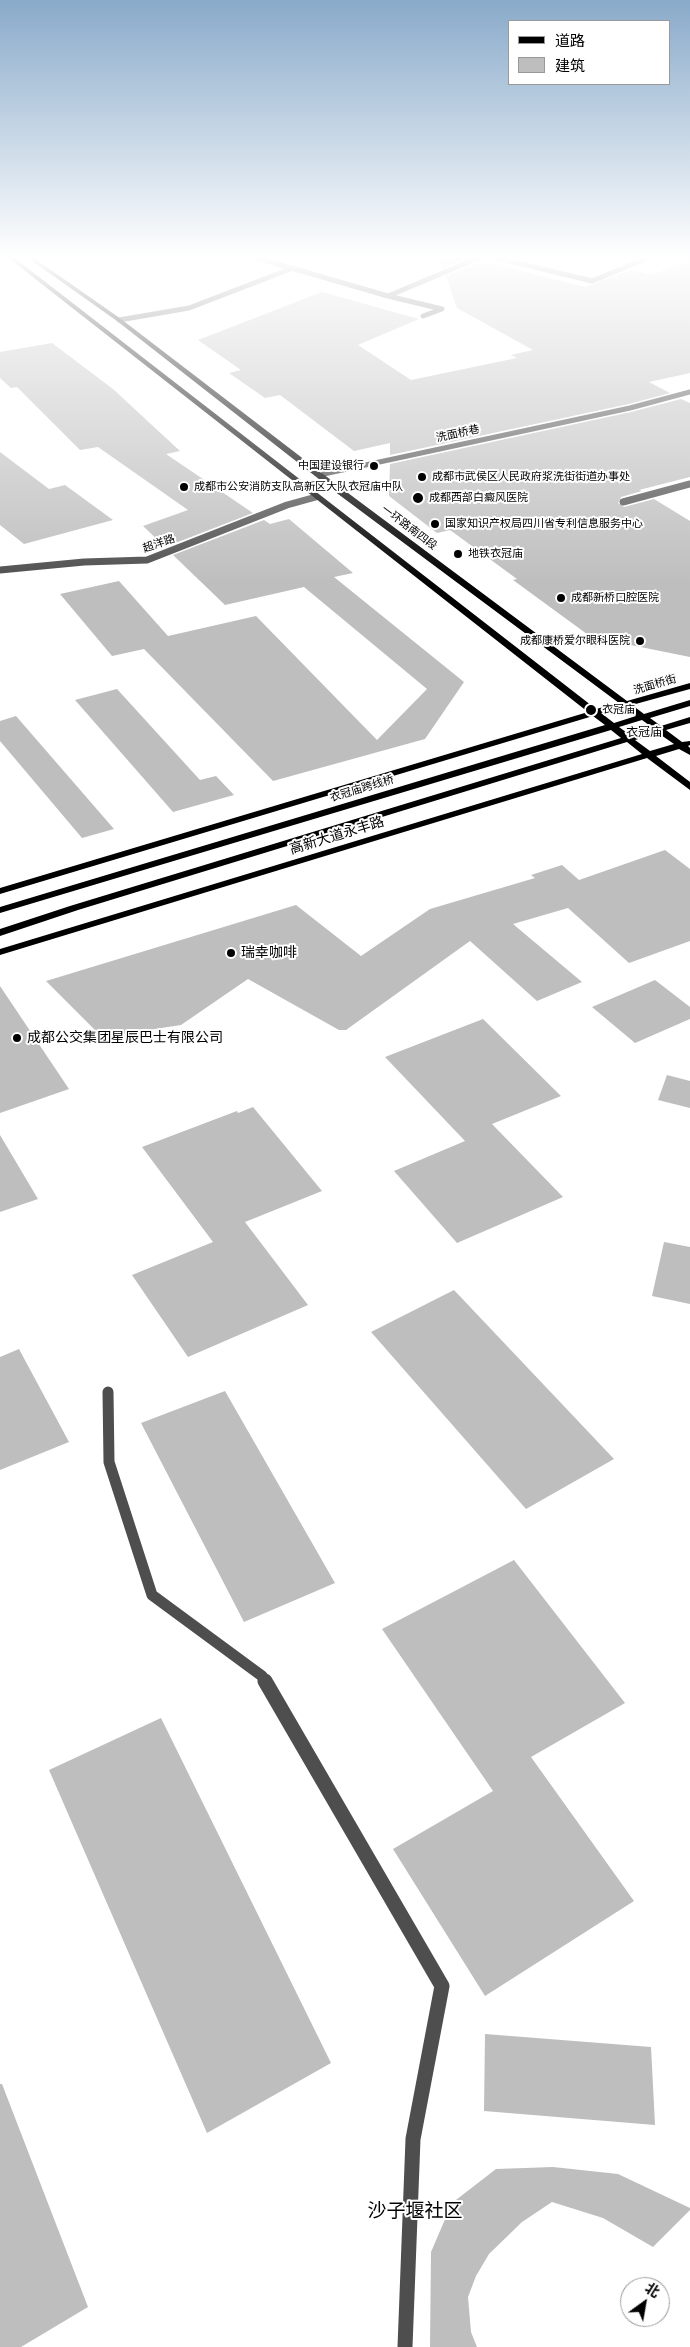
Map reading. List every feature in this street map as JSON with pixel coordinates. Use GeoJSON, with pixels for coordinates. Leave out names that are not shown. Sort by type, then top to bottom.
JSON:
{"type":"FeatureCollection","features":[{"type":"Feature","properties":{"kind":"main road"},"geometry":{"type":"LineString","coordinates":[[149,366],[690,787]]}},
{"type":"Feature","properties":{"kind":"main road","name":"一环路南四段"},"geometry":{"type":"LineString","coordinates":[[178,366],[319,474],[627,705],[687,747]]}},
{"type":"Feature","properties":{"kind":"main road","name":"洗面桥街"},"geometry":{"type":"LineString","coordinates":[[627,705],[690,686]]}},
{"type":"Feature","properties":{"kind":"main road","name":"衣冠庙跨线桥"},"geometry":{"type":"LineString","coordinates":[[0,910],[690,704]]}},
{"type":"Feature","properties":{"kind":"main road"},"geometry":{"type":"LineString","coordinates":[[0,892],[593,713],[627,705]]}},
{"type":"Feature","properties":{"kind":"main road"},"geometry":{"type":"LineString","coordinates":[[0,933],[74,908],[690,720]]}},
{"type":"Feature","properties":{"kind":"main road","name":"高新大道永丰路"},"geometry":{"type":"LineString","coordinates":[[0,952],[649,756],[687,747]]}},
{"type":"Feature","properties":{"kind":"street","name":"洗面桥巷"},"geometry":{"type":"LineString","coordinates":[[319,474],[630,408],[690,392]]}},
{"type":"Feature","properties":{"kind":"street"},"geometry":{"type":"LineString","coordinates":[[623,502],[690,484]]}},
{"type":"Feature","properties":{"kind":"street","name":"超洋路"},"geometry":{"type":"LineString","coordinates":[[0,570],[84,562],[147,560],[287,505],[316,497]]}},
{"type":"Feature","properties":{"kind":"street"},"geometry":{"type":"LineString","coordinates":[[108,1392],[109,1462],[152,1595],[262,1676],[442,1986],[412,2140],[405,2347]]}},
{"type":"Feature","properties":{"kind":"building"},"geometry":{"type":"Polygon","coordinates":[[[0,366],[82,366],[113,389],[180,451],[166,454],[253,513],[165,547],[143,526],[188,510],[98,447],[80,450],[17,387],[11,388],[0,378],[0,366]]]}},
{"type":"Feature","properties":{"kind":"building"},"geometry":{"type":"Polygon","coordinates":[[[235,366],[389,366],[411,380],[481,366],[690,366],[690,373],[649,382],[670,393],[629,404],[390,455],[390,443],[354,451],[280,395],[265,398],[229,373],[241,370],[235,366]]]}},
{"type":"Feature","properties":{"kind":"building"},"geometry":{"type":"Polygon","coordinates":[[[681,399],[690,403],[690,477],[639,490],[642,491],[621,497],[618,503],[624,507],[654,499],[690,521],[690,657],[591,637],[513,580],[517,579],[450,530],[437,533],[389,496],[390,464],[631,412],[681,399]]]}},
{"type":"Feature","properties":{"kind":"building"},"geometry":{"type":"Polygon","coordinates":[[[0,452],[49,489],[65,485],[113,520],[24,544],[0,525],[0,452]]]}},
{"type":"Feature","properties":{"kind":"building"},"geometry":{"type":"Polygon","coordinates":[[[289,519],[353,573],[334,577],[464,682],[425,739],[273,781],[144,649],[112,656],[60,594],[119,581],[168,636],[256,616],[377,740],[427,689],[304,587],[225,605],[173,555],[264,520],[270,524],[289,519]]]}},
{"type":"Feature","properties":{"kind":"building"},"geometry":{"type":"Polygon","coordinates":[[[117,689],[200,780],[216,776],[234,795],[173,812],[75,700],[117,689]]]}},
{"type":"Feature","properties":{"kind":"building"},"geometry":{"type":"Polygon","coordinates":[[[16,716],[114,829],[82,838],[0,741],[0,721],[16,716]]]}},
{"type":"Feature","properties":{"kind":"building"},"geometry":{"type":"Polygon","coordinates":[[[665,850],[690,869],[690,941],[629,963],[568,908],[513,924],[582,982],[537,1001],[470,941],[346,1030],[339,1030],[248,979],[181,1025],[102,1037],[46,981],[296,905],[361,956],[430,909],[535,878],[531,875],[562,865],[579,880],[665,850]]]}},
{"type":"Feature","properties":{"kind":"building"},"geometry":{"type":"Polygon","coordinates":[[[655,980],[690,1007],[690,1019],[635,1043],[592,1007],[655,980]]]}},
{"type":"Feature","properties":{"kind":"building","name":"成都公交集团星辰巴士有限公司"},"geometry":{"type":"Polygon","coordinates":[[[0,986],[69,1089],[0,1113],[0,986]]]}},
{"type":"Feature","properties":{"kind":"building"},"geometry":{"type":"Polygon","coordinates":[[[483,1019],[561,1096],[492,1124],[563,1197],[457,1243],[394,1171],[465,1141],[385,1057],[483,1019]]]}},
{"type":"Feature","properties":{"kind":"building"},"geometry":{"type":"Polygon","coordinates":[[[667,1075],[690,1081],[690,1108],[658,1100],[667,1075]]]}},
{"type":"Feature","properties":{"kind":"building"},"geometry":{"type":"Polygon","coordinates":[[[253,1107],[322,1191],[245,1222],[308,1305],[188,1357],[132,1275],[213,1242],[142,1147],[237,1111],[238,1113],[253,1107]]]}},
{"type":"Feature","properties":{"kind":"building"},"geometry":{"type":"Polygon","coordinates":[[[0,1135],[38,1199],[0,1212],[0,1135]]]}},
{"type":"Feature","properties":{"kind":"building"},"geometry":{"type":"Polygon","coordinates":[[[664,1242],[690,1247],[690,1304],[652,1296],[664,1242]]]}},
{"type":"Feature","properties":{"kind":"building"},"geometry":{"type":"Polygon","coordinates":[[[454,1290],[614,1459],[526,1509],[371,1332],[454,1290]]]}},
{"type":"Feature","properties":{"kind":"building"},"geometry":{"type":"Polygon","coordinates":[[[19,1349],[69,1442],[0,1470],[0,1357],[19,1349]]]}},
{"type":"Feature","properties":{"kind":"building"},"geometry":{"type":"Polygon","coordinates":[[[225,1391],[335,1583],[244,1622],[141,1423],[225,1391]]]}},
{"type":"Feature","properties":{"kind":"building"},"geometry":{"type":"Polygon","coordinates":[[[514,1560],[625,1703],[531,1757],[634,1901],[485,1996],[393,1849],[493,1791],[382,1629],[514,1560]]]}},
{"type":"Feature","properties":{"kind":"building"},"geometry":{"type":"Polygon","coordinates":[[[161,1718],[331,2063],[207,2133],[49,1770],[161,1718]]]}},
{"type":"Feature","properties":{"kind":"building"},"geometry":{"type":"Polygon","coordinates":[[[485,2034],[651,2047],[655,2125],[484,2111],[485,2034]]]}},
{"type":"Feature","properties":{"kind":"building"},"geometry":{"type":"Polygon","coordinates":[[[0,2084],[2,2084],[88,2307],[21,2347],[0,2347],[0,2084]]]}},
{"type":"Feature","properties":{"kind":"building"},"geometry":{"type":"Polygon","coordinates":[[[553,2167],[618,2174],[690,2208],[690,2210],[653,2247],[603,2218],[552,2202],[522,2222],[489,2254],[476,2276],[468,2297],[471,2332],[477,2347],[430,2347],[431,2252],[452,2203],[496,2169],[553,2167]]]}},
{"type":"Feature","properties":{"kind":"place","name":"中国建设银行"},"geometry":{"type":"Point","coordinates":[374,466]}},
{"type":"Feature","properties":{"kind":"place","name":"成都市武侯区人民政府浆洗街街道办事处"},"geometry":{"type":"Point","coordinates":[422,477]}},
{"type":"Feature","properties":{"kind":"place","name":"成都市公安消防支队高新区大队衣冠庙中队"},"geometry":{"type":"Point","coordinates":[184,487]}},
{"type":"Feature","properties":{"kind":"place","name":"成都西部白癜风医院"},"geometry":{"type":"Point","coordinates":[418,498]}},
{"type":"Feature","properties":{"kind":"place","name":"国家知识产权局四川省专利信息服务中心"},"geometry":{"type":"Point","coordinates":[435,524]}},
{"type":"Feature","properties":{"kind":"place","name":"地铁衣冠庙"},"geometry":{"type":"Point","coordinates":[458,554]}},
{"type":"Feature","properties":{"kind":"place","name":"成都新桥口腔医院"},"geometry":{"type":"Point","coordinates":[561,598]}},
{"type":"Feature","properties":{"kind":"place","name":"成都康桥爱尔眼科医院"},"geometry":{"type":"Point","coordinates":[640,641]}},
{"type":"Feature","properties":{"kind":"place","name":"衣冠庙"},"geometry":{"type":"Point","coordinates":[591,710]}},
{"type":"Feature","properties":{"kind":"place","name":"瑞幸咖啡"},"geometry":{"type":"Point","coordinates":[231,953]}},
{"type":"Feature","properties":{"kind":"place","name":"成都公交集团星辰巴士有限公司"},"geometry":{"type":"Point","coordinates":[17,1038]}},
{"type":"Feature","properties":{"kind":"district","name":"衣冠庙"},"geometry":{"type":"Point","coordinates":[644,733]}},
{"type":"Feature","properties":{"kind":"district","name":"沙子堰社区"},"geometry":{"type":"Point","coordinates":[415,2212]}}]}
